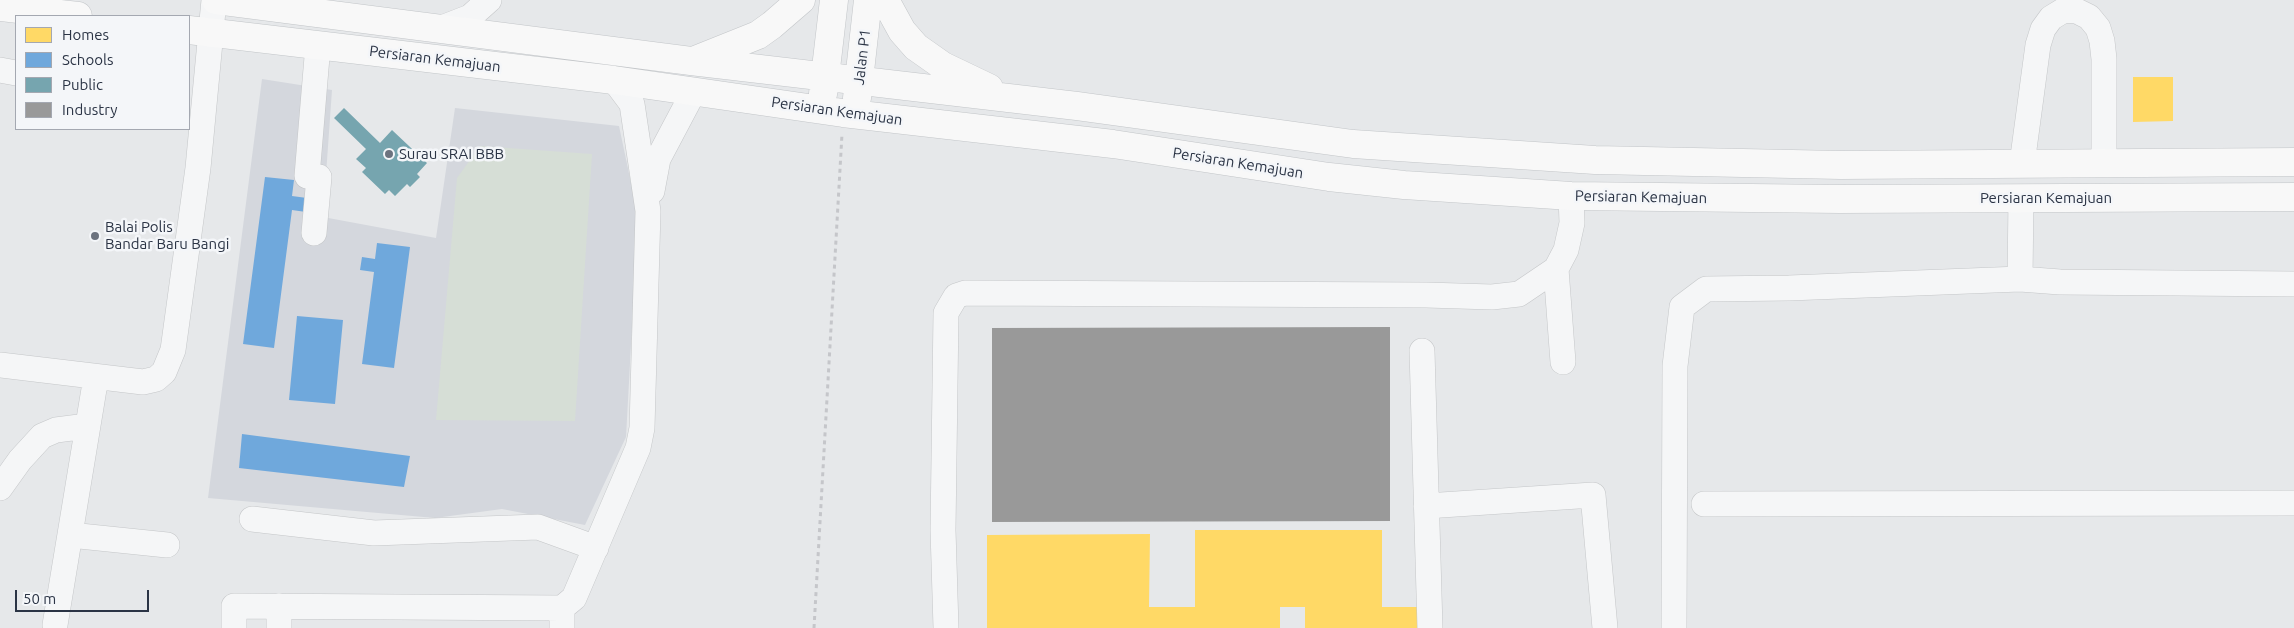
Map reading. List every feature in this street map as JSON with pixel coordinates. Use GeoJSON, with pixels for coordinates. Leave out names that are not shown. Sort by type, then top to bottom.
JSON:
{"type":"FeatureCollection","features":[{"type":"Feature","properties":{"kind":"main road","name":"Persiaran Kemajuan"},"geometry":{"type":"LineString","coordinates":[[215,0],[691,61],[1011,98],[1353,144],[1595,160],[1841,165],[2294,162]]}},
{"type":"Feature","properties":{"kind":"main road"},"geometry":{"type":"LineString","coordinates":[[691,61],[758,35],[801,0]]}},
{"type":"Feature","properties":{"kind":"main road"},"geometry":{"type":"LineString","coordinates":[[834,0],[826,76],[840,112]]}},
{"type":"Feature","properties":{"kind":"main road","name":"Jalan P1"},"geometry":{"type":"LineString","coordinates":[[840,112],[859,80],[868,0]]}},
{"type":"Feature","properties":{"kind":"main road"},"geometry":{"type":"LineString","coordinates":[[885,0],[902,31],[916,48],[943,66],[1011,98]]}},
{"type":"Feature","properties":{"kind":"main road"},"geometry":{"type":"LineString","coordinates":[[0,7],[69,15]]}},
{"type":"Feature","properties":{"kind":"main road","name":"Persiaran Kemajuan"},"geometry":{"type":"LineString","coordinates":[[201,31],[614,80],[840,112],[1113,144],[1329,177],[1404,185],[1571,196],[2294,197]]}},
{"type":"Feature","properties":{"kind":"street"},"geometry":{"type":"LineString","coordinates":[[0,365],[143,382],[156,379],[164,372],[170,362],[175,340],[201,31],[215,0]]}},
{"type":"Feature","properties":{"kind":"street"},"geometry":{"type":"LineString","coordinates":[[439,29],[470,17],[489,0]]}},
{"type":"Feature","properties":{"kind":"street"},"geometry":{"type":"LineString","coordinates":[[2022,164],[2038,45],[2042,29],[2052,18],[2064,10],[2077,11],[2089,17],[2098,28],[2102,41],[2104,59],[2104,163]]}},
{"type":"Feature","properties":{"kind":"street"},"geometry":{"type":"LineString","coordinates":[[314,233],[319,177],[307,176],[318,45]]}},
{"type":"Feature","properties":{"kind":"street"},"geometry":{"type":"LineString","coordinates":[[0,70],[15,73]]}},
{"type":"Feature","properties":{"kind":"street"},"geometry":{"type":"LineString","coordinates":[[614,80],[632,104],[648,211]]}},
{"type":"Feature","properties":{"kind":"street"},"geometry":{"type":"LineString","coordinates":[[234,617],[562,618],[574,598],[638,448],[642,428],[648,211],[658,159],[694,91]]}},
{"type":"Feature","properties":{"kind":"street"},"geometry":{"type":"LineString","coordinates":[[946,628],[943,530],[946,313],[956,296],[975,293],[1492,297],[1519,294],[1538,283],[1556,269],[1566,250],[1572,223],[1571,196]]}},
{"type":"Feature","properties":{"kind":"street"},"geometry":{"type":"LineString","coordinates":[[2020,279],[2021,198]]}},
{"type":"Feature","properties":{"kind":"street"},"geometry":{"type":"LineString","coordinates":[[1556,269],[1563,362]]}},
{"type":"Feature","properties":{"kind":"street"},"geometry":{"type":"LineString","coordinates":[[1674,628],[1675,366],[1682,307],[1706,289],[1789,288],[2020,279],[2060,282],[2294,284]]}},
{"type":"Feature","properties":{"kind":"street"},"geometry":{"type":"LineString","coordinates":[[1422,351],[1430,628]]}},
{"type":"Feature","properties":{"kind":"street"},"geometry":{"type":"LineString","coordinates":[[55,625],[96,377]]}},
{"type":"Feature","properties":{"kind":"street"},"geometry":{"type":"LineString","coordinates":[[0,488],[20,460],[42,436],[56,430],[87,426]]}},
{"type":"Feature","properties":{"kind":"street"},"geometry":{"type":"LineString","coordinates":[[1426,506],[1593,495],[1605,628]]}},
{"type":"Feature","properties":{"kind":"street"},"geometry":{"type":"LineString","coordinates":[[1704,504],[2294,503]]}},
{"type":"Feature","properties":{"kind":"street"},"geometry":{"type":"LineString","coordinates":[[252,519],[374,533],[538,527],[596,548]]}},
{"type":"Feature","properties":{"kind":"street"},"geometry":{"type":"LineString","coordinates":[[70,535],[167,545]]}},
{"type":"Feature","properties":{"kind":"path"},"geometry":{"type":"LineString","coordinates":[[814,628],[840,112]]}},
{"type":"Feature","properties":{"kind":"shaded area"},"geometry":{"type":"Polygon","coordinates":[[[262,79],[332,90],[323,217],[436,238],[455,108],[619,126],[638,216],[626,437],[585,525],[502,509],[435,518],[208,498],[262,79]]]}},
{"type":"Feature","properties":{"kind":"shaded area"},"geometry":{"type":"Polygon","coordinates":[[[480,146],[592,154],[575,421],[436,420],[457,178],[480,146]]]}},
{"type":"Feature","properties":{"kind":"building: Homes"},"geometry":{"type":"Polygon","coordinates":[[[2133,77],[2173,77],[2173,121],[2133,122],[2133,77]]]}},
{"type":"Feature","properties":{"kind":"building: Homes"},"geometry":{"type":"Polygon","coordinates":[[[1195,530],[1382,530],[1382,607],[1425,607],[1425,628],[1305,628],[1305,607],[1280,607],[1280,628],[987,628],[987,535],[1150,534],[1149,607],[1195,607],[1195,530]]]}},
{"type":"Feature","properties":{"kind":"building: Schools"},"geometry":{"type":"Polygon","coordinates":[[[265,177],[294,180],[292,196],[307,198],[306,212],[292,210],[274,348],[243,344],[265,177]]]}},
{"type":"Feature","properties":{"kind":"building: Schools"},"geometry":{"type":"Polygon","coordinates":[[[377,243],[410,247],[394,368],[362,364],[374,272],[360,270],[362,257],[375,259],[377,243]]]}},
{"type":"Feature","properties":{"kind":"building: Schools"},"geometry":{"type":"Polygon","coordinates":[[[297,316],[343,320],[335,404],[289,400],[297,316]]]}},
{"type":"Feature","properties":{"kind":"building: Schools"},"geometry":{"type":"Polygon","coordinates":[[[242,434],[410,456],[404,487],[239,468],[242,434]]]}},
{"type":"Feature","properties":{"kind":"building: Public","name":"Surau SRAI BBB"},"geometry":{"type":"Polygon","coordinates":[[[344,108],[380,143],[392,130],[427,163],[417,174],[420,177],[410,187],[407,184],[395,196],[389,190],[385,194],[362,172],[366,168],[356,159],[366,149],[334,118],[344,108]]]}},
{"type":"Feature","properties":{"kind":"building: Industry"},"geometry":{"type":"Polygon","coordinates":[[[1390,327],[1390,521],[992,522],[992,328],[1390,327]]]}},
{"type":"Feature","properties":{"kind":"place","name":"Surau SRAI BBB"},"geometry":{"type":"Point","coordinates":[389,154]}},
{"type":"Feature","properties":{"kind":"place","name":"Balai Polis Bandar Baru Bangi"},"geometry":{"type":"Point","coordinates":[95,236]}}]}
